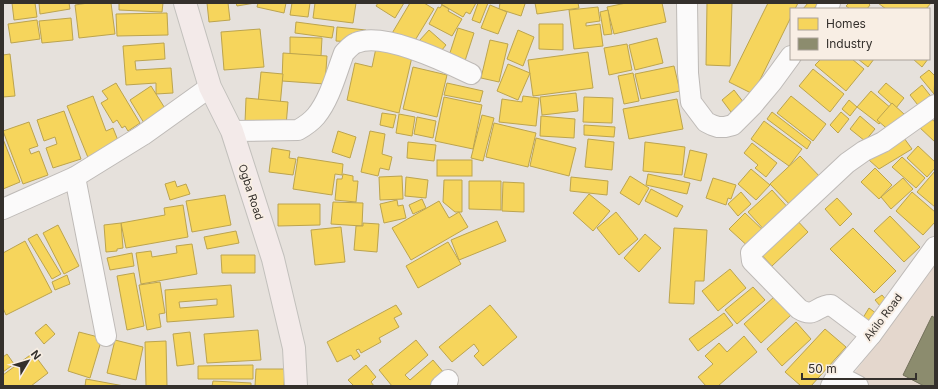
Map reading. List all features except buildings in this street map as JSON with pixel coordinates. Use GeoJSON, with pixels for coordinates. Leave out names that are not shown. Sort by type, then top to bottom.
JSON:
{"type":"FeatureCollection","features":[{"type":"Feature","properties":{"kind":"main road","name":"Ogba Road"},"geometry":{"type":"LineString","coordinates":[[185,3],[210,87],[232,131],[273,259],[294,348],[296,386]]}},
{"type":"Feature","properties":{"kind":"street"},"geometry":{"type":"LineString","coordinates":[[687,3],[688,73],[692,102],[706,122],[718,127],[733,124],[772,82],[790,57]]}},
{"type":"Feature","properties":{"kind":"street"},"geometry":{"type":"LineString","coordinates":[[232,131],[298,130],[308,124],[325,103],[344,53],[349,47],[357,43],[370,40],[380,41],[428,54],[471,74]]}},
{"type":"Feature","properties":{"kind":"street"},"geometry":{"type":"LineString","coordinates":[[3,209],[74,177],[143,135],[210,87]]}},
{"type":"Feature","properties":{"kind":"street"},"geometry":{"type":"LineString","coordinates":[[871,334],[831,305],[826,305],[812,313],[806,314],[752,261],[752,253],[848,163],[864,151],[883,142],[935,105]]}},
{"type":"Feature","properties":{"kind":"street"},"geometry":{"type":"LineString","coordinates":[[74,177],[106,336]]}},
{"type":"Feature","properties":{"kind":"street","name":"Akilo Road"},"geometry":{"type":"LineString","coordinates":[[834,380],[871,334],[935,247]]}},
{"type":"Feature","properties":{"kind":"street"},"geometry":{"type":"LineString","coordinates":[[834,380],[858,386]]}},
{"type":"Feature","properties":{"kind":"shaded area"},"geometry":{"type":"Polygon","coordinates":[[[935,263],[935,386],[845,386],[935,263]]]}}]}
